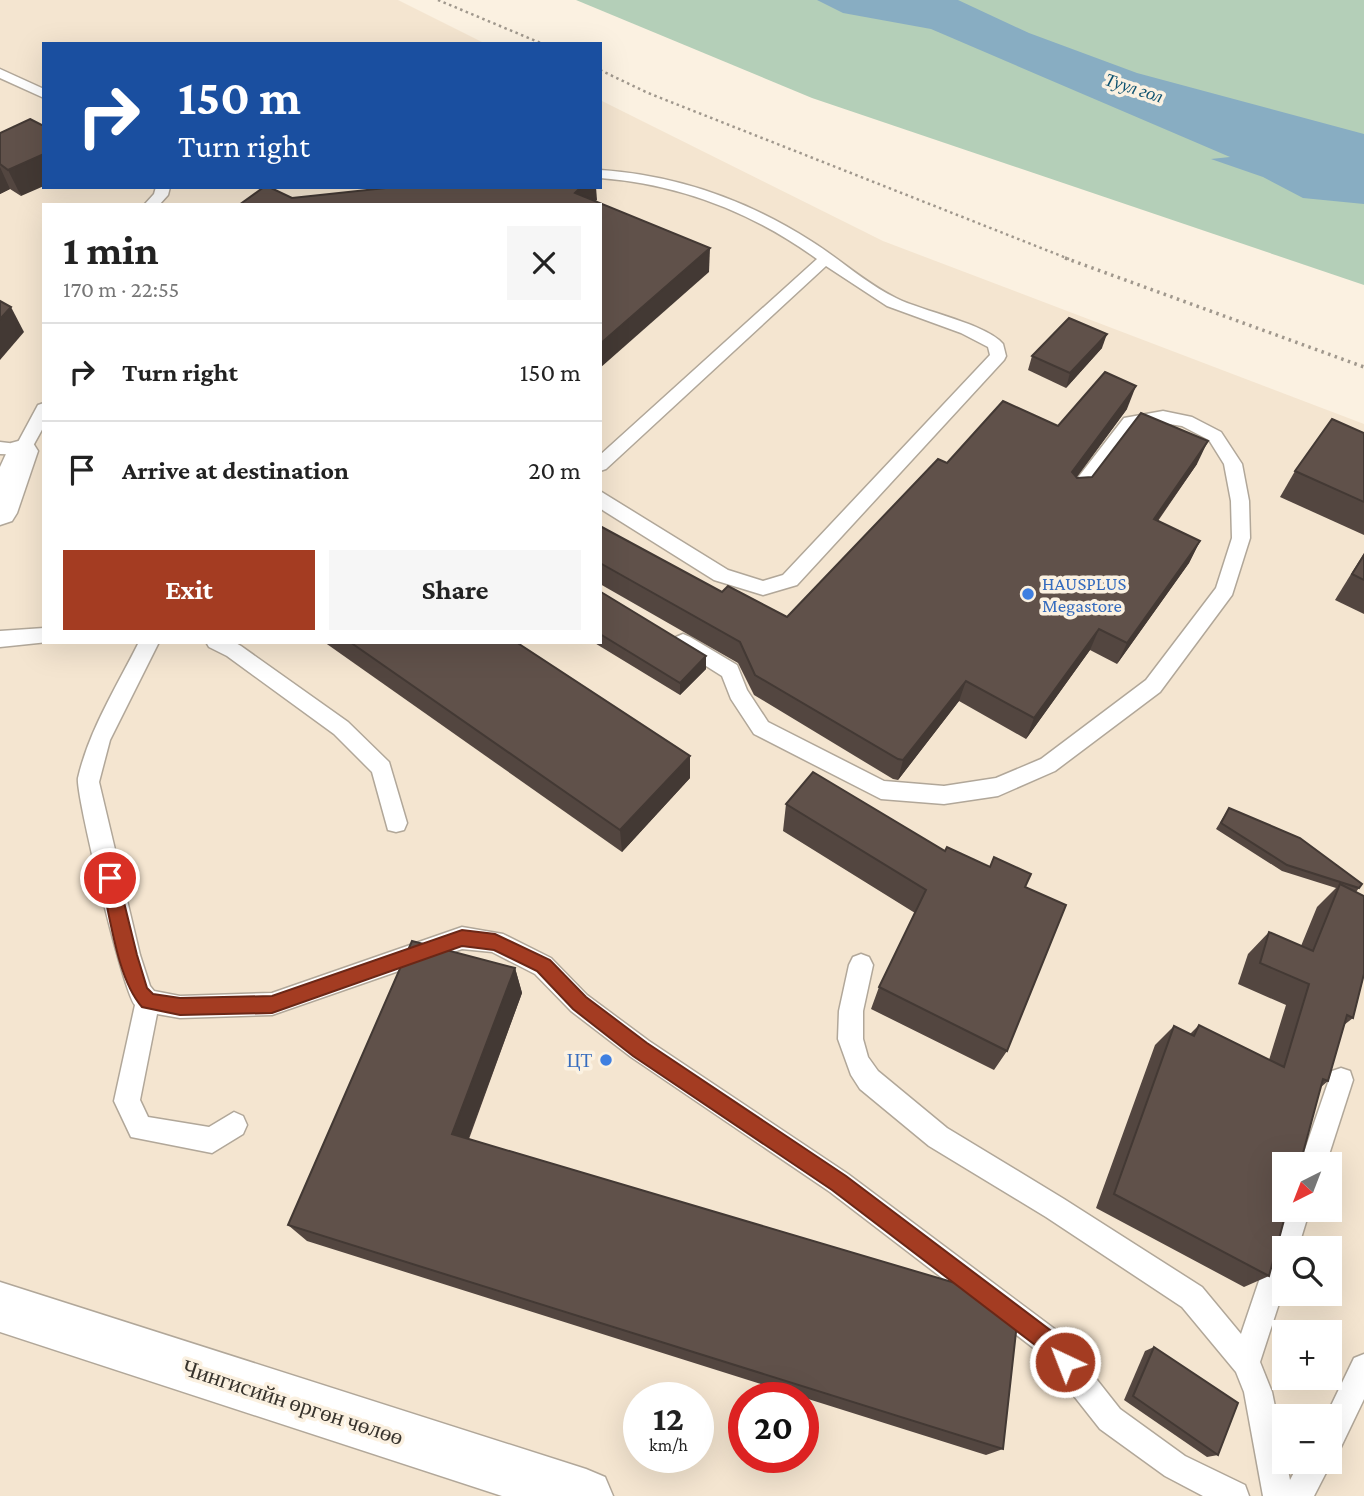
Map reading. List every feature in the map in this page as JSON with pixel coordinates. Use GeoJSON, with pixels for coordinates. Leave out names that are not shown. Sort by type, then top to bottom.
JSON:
{"type":"FeatureCollection","features":[{"type":"Feature","properties":{"kind":"main road"},"geometry":{"type":"LineString","coordinates":[[0,513],[11,449]]}},
{"type":"Feature","properties":{"kind":"main road","name":"Чингисийн өргөн чөлөө"},"geometry":{"type":"LineString","coordinates":[[0,1307],[586,1496]]}},
{"type":"Feature","properties":{"kind":"lane"},"geometry":{"type":"LineString","coordinates":[[0,73],[42,93]]}},
{"type":"Feature","properties":{"kind":"lane"},"geometry":{"type":"LineString","coordinates":[[602,174],[632,174],[684,186],[741,208],[878,295],[913,313],[971,330],[995,345],[998,356],[790,580],[763,588],[721,575],[602,499]]}},
{"type":"Feature","properties":{"kind":"lane"},"geometry":{"type":"LineString","coordinates":[[602,464],[825,259]]}},
{"type":"Feature","properties":{"kind":"lane"},"geometry":{"type":"LineString","coordinates":[[11,449],[42,411]]}},
{"type":"Feature","properties":{"kind":"lane"},"geometry":{"type":"LineString","coordinates":[[661,629],[730,671],[738,693],[761,728],[881,790],[944,795],[998,787],[1048,765],[1153,686],[1225,590],[1241,538],[1240,501],[1233,464],[1215,436],[1186,421],[1163,417],[1130,422],[1075,493]]}},
{"type":"Feature","properties":{"kind":"lane"},"geometry":{"type":"LineString","coordinates":[[0,639],[42,636]]}},
{"type":"Feature","properties":{"kind":"lane"},"geometry":{"type":"LineString","coordinates":[[148,644],[100,740],[88,782],[128,955],[140,992],[148,1001],[180,1007],[272,1004],[462,938],[495,942],[544,965],[579,1003],[640,1049],[861,1199],[1050,1343],[1110,1419],[1175,1466],[1234,1496]]}},
{"type":"Feature","properties":{"kind":"lane"},"geometry":{"type":"LineString","coordinates":[[220,644],[234,651],[341,728],[380,768],[396,822]]}},
{"type":"Feature","properties":{"kind":"lane"},"geometry":{"type":"LineString","coordinates":[[861,965],[848,1027],[852,1053],[869,1080],[938,1137],[1055,1208],[1192,1297],[1246,1362],[1258,1392],[1278,1496]]}},
{"type":"Feature","properties":{"kind":"lane"},"geometry":{"type":"LineString","coordinates":[[148,1001],[127,1101],[140,1128],[212,1140],[234,1125]]}},
{"type":"Feature","properties":{"kind":"lane"},"geometry":{"type":"LineString","coordinates":[[1317,1152],[1341,1080]]}},
{"type":"Feature","properties":{"kind":"lane"},"geometry":{"type":"LineString","coordinates":[[1246,1362],[1293,1222]]}},
{"type":"Feature","properties":{"kind":"lane"},"geometry":{"type":"LineString","coordinates":[[1342,1414],[1364,1368]]}},
{"type":"Feature","properties":{"kind":"lane"},"geometry":{"type":"LineString","coordinates":[[1297,1496],[1310,1474]]}},
{"type":"Feature","properties":{"kind":"path"},"geometry":{"type":"LineString","coordinates":[[438,0],[538,42]]}},
{"type":"Feature","properties":{"kind":"path"},"geometry":{"type":"LineString","coordinates":[[602,72],[1076,262],[1364,367]]}},
{"type":"Feature","properties":{"kind":"shaded area"},"geometry":{"type":"Polygon","coordinates":[[[0,0],[398,0],[482,42],[42,42],[42,189],[602,189],[602,101],[883,241],[1364,424],[1364,1496],[0,1496],[0,0]]]}},
{"type":"Feature","properties":{"kind":"green space"},"geometry":{"type":"Polygon","coordinates":[[[576,0],[1364,0],[1364,285],[812,98],[576,0]]]}},
{"type":"Feature","properties":{"kind":"water","name":"Туул гол"},"geometry":{"type":"Polygon","coordinates":[[[817,0],[958,0],[1029,33],[1137,73],[1364,134],[1364,204],[1303,198],[1263,177],[1211,159],[1230,157],[931,29],[843,13],[817,0]]]}},
{"type":"Feature","properties":{"kind":"building"},"geometry":{"type":"Polygon","coordinates":[[[30,119],[42,125],[42,155],[8,170],[0,164],[0,133],[30,119]]]}},
{"type":"Feature","properties":{"kind":"building"},"geometry":{"type":"Polygon","coordinates":[[[261,189],[273,189],[292,198],[376,189],[579,189],[575,193],[600,203],[242,203],[261,189]]]}},
{"type":"Feature","properties":{"kind":"building"},"geometry":{"type":"Polygon","coordinates":[[[602,204],[710,248],[602,342],[602,204]]]}},
{"type":"Feature","properties":{"kind":"building"},"geometry":{"type":"Polygon","coordinates":[[[0,301],[11,307],[0,319],[0,301]]]}},
{"type":"Feature","properties":{"kind":"building"},"geometry":{"type":"Polygon","coordinates":[[[1069,318],[1107,334],[1070,373],[1032,356],[1069,318]]]}},
{"type":"Feature","properties":{"kind":"building"},"geometry":{"type":"Polygon","coordinates":[[[1105,372],[1136,386],[1072,472],[1077,478],[1092,477],[1141,413],[1208,441],[1154,519],[1200,541],[1127,643],[1099,629],[1034,718],[966,681],[903,760],[755,675],[740,642],[602,564],[602,527],[722,592],[728,586],[787,617],[938,459],[947,463],[1003,401],[1058,426],[1105,372]]]}},
{"type":"Feature","properties":{"kind":"building"},"geometry":{"type":"Polygon","coordinates":[[[1332,419],[1364,433],[1364,502],[1295,471],[1332,419]]]}},
{"type":"Feature","properties":{"kind":"building"},"geometry":{"type":"Polygon","coordinates":[[[1364,555],[1364,580],[1352,574],[1364,555]]]}},
{"type":"Feature","properties":{"kind":"building"},"geometry":{"type":"Polygon","coordinates":[[[602,593],[706,656],[680,683],[602,635],[602,593]]]}},
{"type":"Feature","properties":{"kind":"building"},"geometry":{"type":"Polygon","coordinates":[[[353,644],[519,644],[690,756],[620,830],[353,644]]]}},
{"type":"Feature","properties":{"kind":"building"},"geometry":{"type":"Polygon","coordinates":[[[813,772],[945,851],[947,847],[990,867],[994,857],[1031,874],[1025,887],[1066,905],[1007,1051],[879,987],[926,890],[786,804],[813,772]]]}},
{"type":"Feature","properties":{"kind":"building"},"geometry":{"type":"Polygon","coordinates":[[[1229,808],[1300,838],[1362,884],[1359,888],[1287,865],[1221,823],[1229,808]]]}},
{"type":"Feature","properties":{"kind":"building"},"geometry":{"type":"Polygon","coordinates":[[[1340,884],[1364,896],[1364,974],[1353,1018],[1347,1015],[1328,1081],[1323,1079],[1303,1152],[1272,1152],[1272,1222],[1284,1222],[1280,1236],[1272,1236],[1272,1265],[1269,1276],[1114,1194],[1174,1026],[1194,1036],[1199,1025],[1284,1067],[1309,984],[1260,963],[1269,932],[1313,951],[1340,884]]]}},
{"type":"Feature","properties":{"kind":"building"},"geometry":{"type":"Polygon","coordinates":[[[412,941],[515,968],[452,1134],[989,1293],[1018,1314],[1003,1449],[819,1391],[819,1382],[789,1382],[288,1225],[412,941]]]}},
{"type":"Feature","properties":{"kind":"building"},"geometry":{"type":"Polygon","coordinates":[[[1154,1347],[1238,1403],[1218,1455],[1133,1396],[1154,1347]]]}},
{"type":"Feature","properties":{"kind":"place","name":"HAUSPLUS Megastore"},"geometry":{"type":"Point","coordinates":[1028,594]}},
{"type":"Feature","properties":{"kind":"place","name":"ЦТ"},"geometry":{"type":"Point","coordinates":[606,1060]}},
{"type":"Feature","properties":{"kind":"route"},"geometry":{"type":"LineString","coordinates":[[110,878],[128,955],[140,992],[148,1001],[180,1007],[272,1004],[462,938],[495,942],[544,965],[579,1003],[640,1049],[839,1183],[1050,1343],[1065,1362]]}}]}
